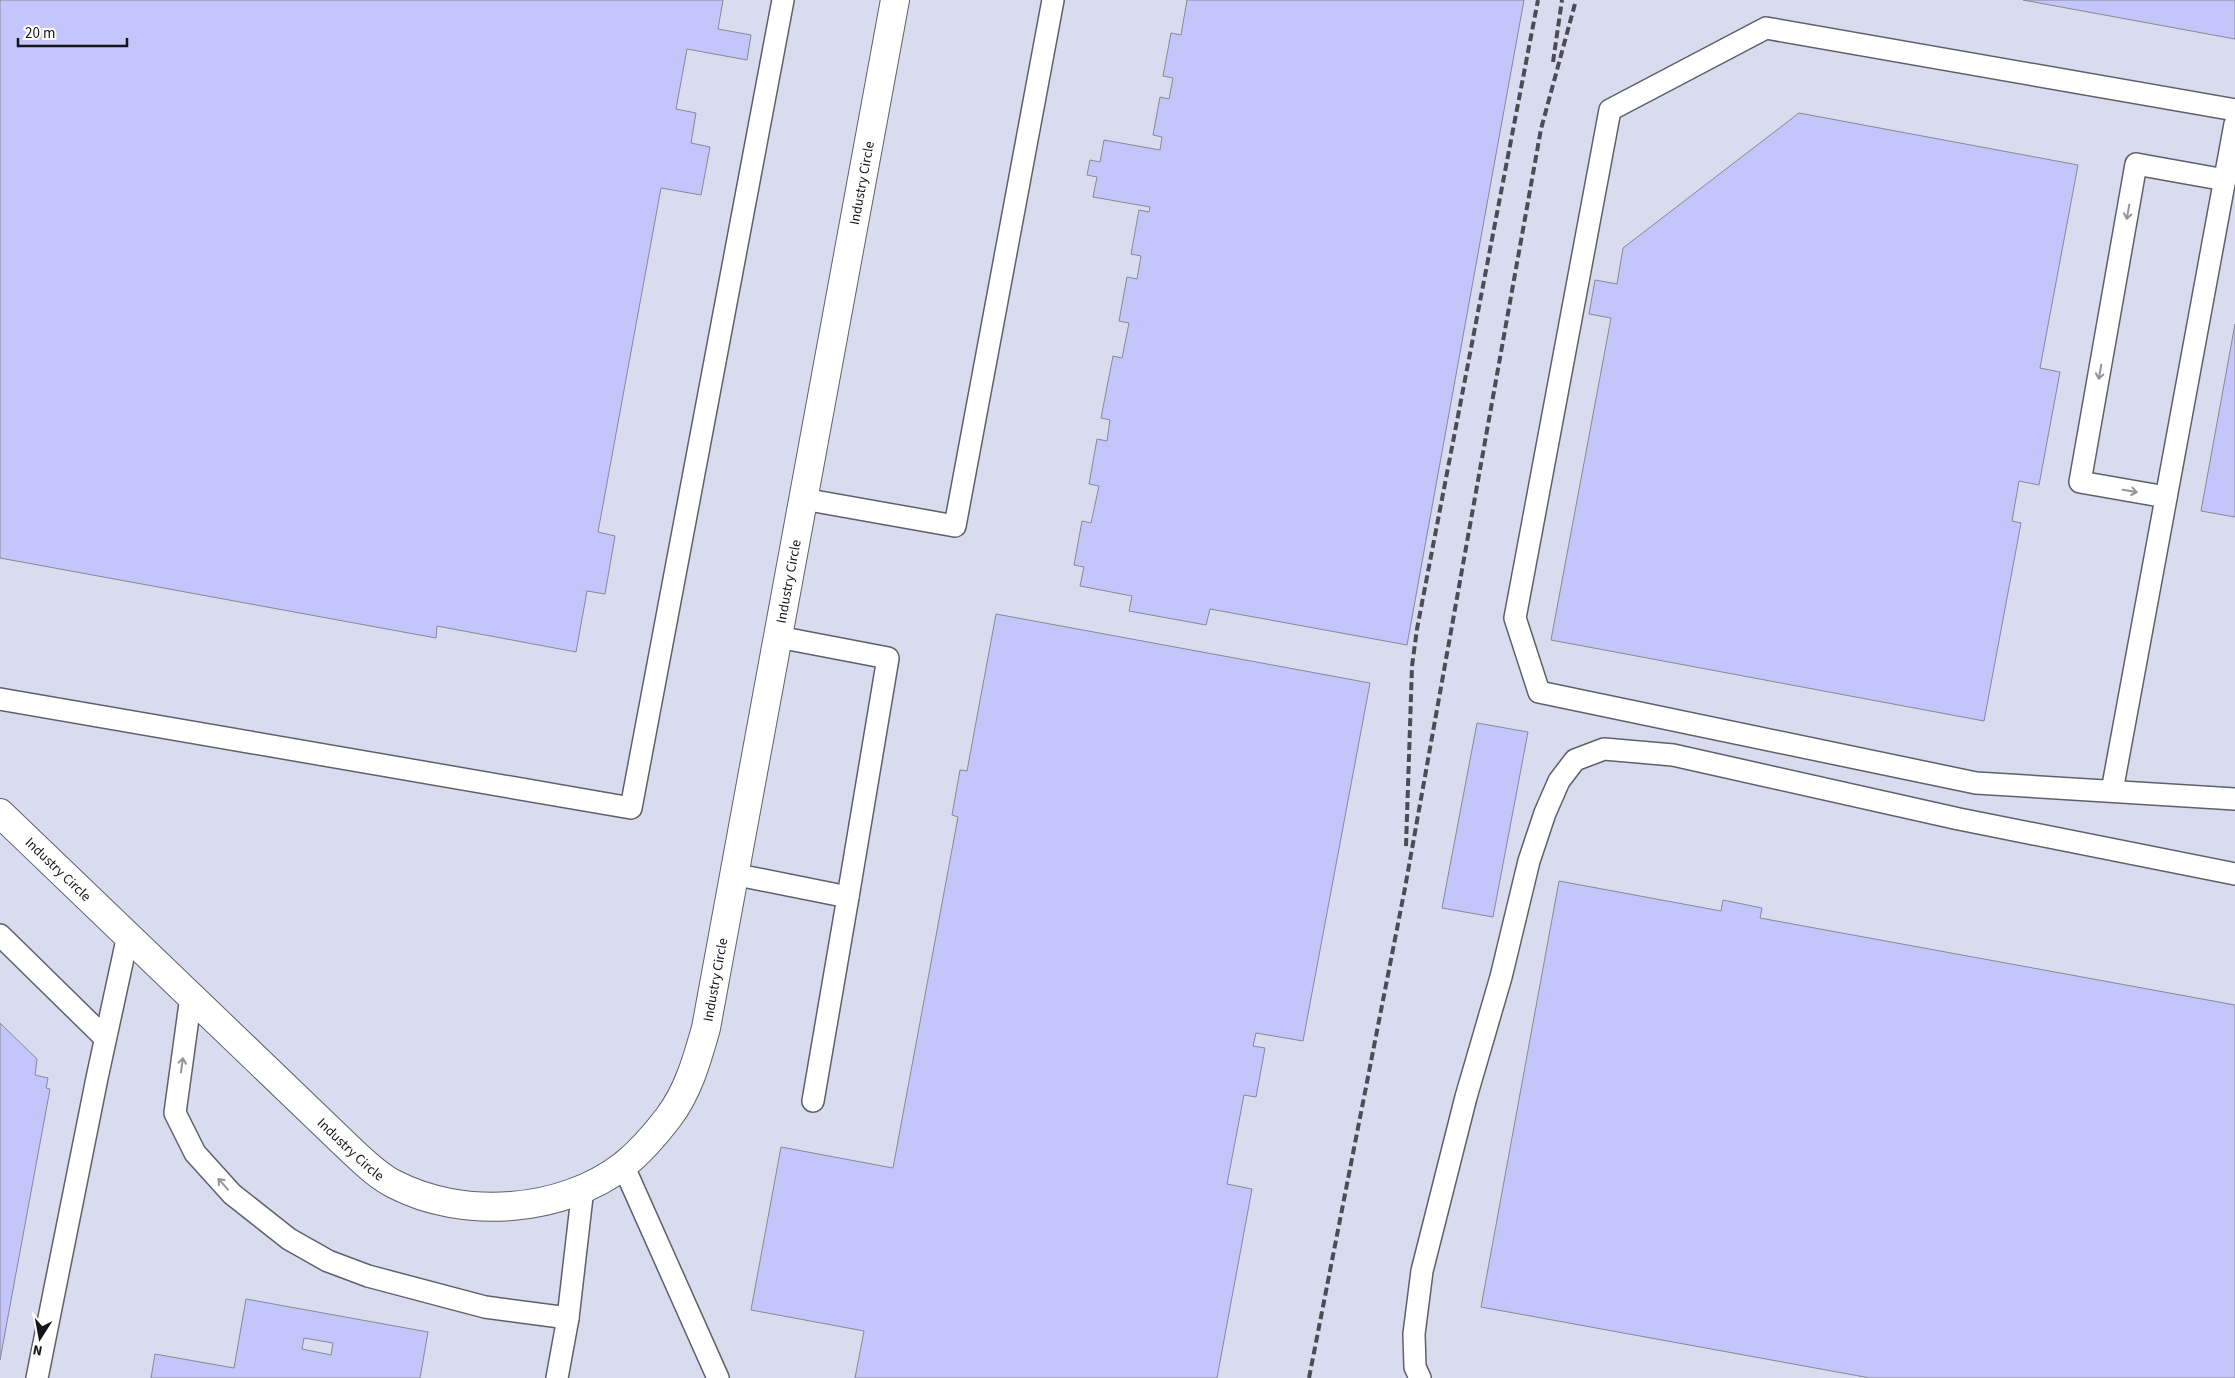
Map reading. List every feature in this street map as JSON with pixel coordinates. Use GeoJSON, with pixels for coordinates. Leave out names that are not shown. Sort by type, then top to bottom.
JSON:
{"type":"FeatureCollection","features":[{"type":"Feature","properties":{"kind":"street","name":"Industry Circle"},"geometry":{"type":"LineString","coordinates":[[0,813],[371,1169],[394,1184],[449,1203],[478,1207],[528,1203],[584,1188],[623,1165],[647,1144],[669,1117],[687,1087],[698,1058],[706,1028],[895,0]]}},
{"type":"Feature","properties":{"kind":"lane"},"geometry":{"type":"LineString","coordinates":[[0,699],[631,808],[783,0]]}},
{"type":"Feature","properties":{"kind":"lane"},"geometry":{"type":"LineString","coordinates":[[803,499],[955,526],[1053,0]]}},
{"type":"Feature","properties":{"kind":"lane"},"geometry":{"type":"LineString","coordinates":[[2235,110],[1766,28],[1610,110],[1514,618],[1539,692],[1976,783],[2235,799]]}},
{"type":"Feature","properties":{"kind":"lane"},"geometry":{"type":"LineString","coordinates":[[2112,791],[2235,124]]}},
{"type":"Feature","properties":{"kind":"lane"},"geometry":{"type":"LineString","coordinates":[[2166,497],[2080,482],[2136,164],[2225,180]]}},
{"type":"Feature","properties":{"kind":"lane"},"geometry":{"type":"LineString","coordinates":[[778,636],[888,658],[813,1101]]}},
{"type":"Feature","properties":{"kind":"lane"},"geometry":{"type":"LineString","coordinates":[[1420,1378],[1415,1367],[1414,1334],[1422,1271],[1466,1097],[1501,977],[1529,861],[1559,781],[1575,760],[1604,749],[1673,755],[1959,819],[2235,874]]}},
{"type":"Feature","properties":{"kind":"lane"},"geometry":{"type":"LineString","coordinates":[[733,874],[848,897]]}},
{"type":"Feature","properties":{"kind":"lane"},"geometry":{"type":"LineString","coordinates":[[0,934],[106,1038]]}},
{"type":"Feature","properties":{"kind":"lane"},"geometry":{"type":"LineString","coordinates":[[37,1378],[128,935]]}},
{"type":"Feature","properties":{"kind":"lane"},"geometry":{"type":"LineString","coordinates":[[191,996],[175,1113],[195,1153],[232,1194],[289,1239],[328,1261],[368,1276],[485,1307],[568,1318]]}},
{"type":"Feature","properties":{"kind":"lane"},"geometry":{"type":"LineString","coordinates":[[623,1165],[718,1378]]}},
{"type":"Feature","properties":{"kind":"lane"},"geometry":{"type":"LineString","coordinates":[[557,1378],[568,1318],[584,1188]]}},
{"type":"Feature","properties":{"kind":"shaded area"},"geometry":{"type":"Polygon","coordinates":[[[0,0],[2235,0],[2235,1378],[0,1378],[0,0]]]}},
{"type":"Feature","properties":{"kind":"building"},"geometry":{"type":"Polygon","coordinates":[[[0,0],[723,0],[718,29],[751,35],[747,60],[687,49],[676,109],[696,113],[691,143],[710,147],[701,195],[661,188],[598,532],[615,536],[605,594],[587,591],[576,652],[437,626],[436,638],[0,558],[0,0]]]}},
{"type":"Feature","properties":{"kind":"building"},"geometry":{"type":"Polygon","coordinates":[[[1187,0],[1524,0],[1407,645],[1210,609],[1206,625],[1129,611],[1132,596],[1080,586],[1084,567],[1074,565],[1082,521],[1091,523],[1099,486],[1089,484],[1097,439],[1107,441],[1110,420],[1101,418],[1113,356],[1122,358],[1129,323],[1119,321],[1127,277],[1137,279],[1141,256],[1131,254],[1139,210],[1149,212],[1150,207],[1093,197],[1097,177],[1087,175],[1090,160],[1100,162],[1104,140],[1160,150],[1162,137],[1153,135],[1160,97],[1169,99],[1173,78],[1163,76],[1171,33],[1181,35],[1187,0]]]}},
{"type":"Feature","properties":{"kind":"building"},"geometry":{"type":"Polygon","coordinates":[[[2023,0],[2235,0],[2235,39],[2023,0]]]}},
{"type":"Feature","properties":{"kind":"building"},"geometry":{"type":"Polygon","coordinates":[[[1799,113],[2078,165],[2040,368],[2060,372],[2039,485],[2019,481],[2012,521],[2021,523],[1984,721],[1551,640],[1611,318],[1589,314],[1595,280],[1617,284],[1623,248],[1799,113]]]}},
{"type":"Feature","properties":{"kind":"building"},"geometry":{"type":"Polygon","coordinates":[[[2235,324],[2235,517],[2201,511],[2235,324]]]}},
{"type":"Feature","properties":{"kind":"building"},"geometry":{"type":"Polygon","coordinates":[[[996,614],[1370,683],[1303,1041],[1256,1033],[1253,1046],[1265,1048],[1256,1097],[1244,1095],[1227,1184],[1252,1189],[1217,1378],[855,1378],[864,1331],[751,1310],[781,1147],[893,1168],[958,817],[952,815],[960,770],[967,771],[996,614]]]}},
{"type":"Feature","properties":{"kind":"building"},"geometry":{"type":"Polygon","coordinates":[[[1477,723],[1528,732],[1493,917],[1442,908],[1477,723]]]}},
{"type":"Feature","properties":{"kind":"building"},"geometry":{"type":"Polygon","coordinates":[[[1559,881],[1721,911],[1723,900],[1762,908],[1760,918],[2235,1005],[2235,1378],[1870,1378],[1481,1307],[1559,881]]]}},
{"type":"Feature","properties":{"kind":"building"},"geometry":{"type":"Polygon","coordinates":[[[0,1023],[37,1059],[35,1075],[48,1078],[46,1088],[50,1089],[0,1360],[0,1023]]]}},
{"type":"Feature","properties":{"kind":"building"},"geometry":{"type":"Polygon","coordinates":[[[246,1299],[428,1332],[420,1378],[151,1378],[155,1354],[234,1368],[246,1299]],[[304,1338],[302,1349],[331,1355],[333,1343],[304,1338]]]}},
{"type":"Feature","properties":{"kind":"railway"},"geometry":{"type":"LineString","coordinates":[[1406,846],[1412,666],[1417,629],[1538,0]]}},
{"type":"Feature","properties":{"kind":"railway"},"geometry":{"type":"LineString","coordinates":[[1553,62],[1562,0]]}},
{"type":"Feature","properties":{"kind":"railway"},"geometry":{"type":"LineString","coordinates":[[1309,1378],[1405,888],[1541,129],[1576,0]]}}]}
